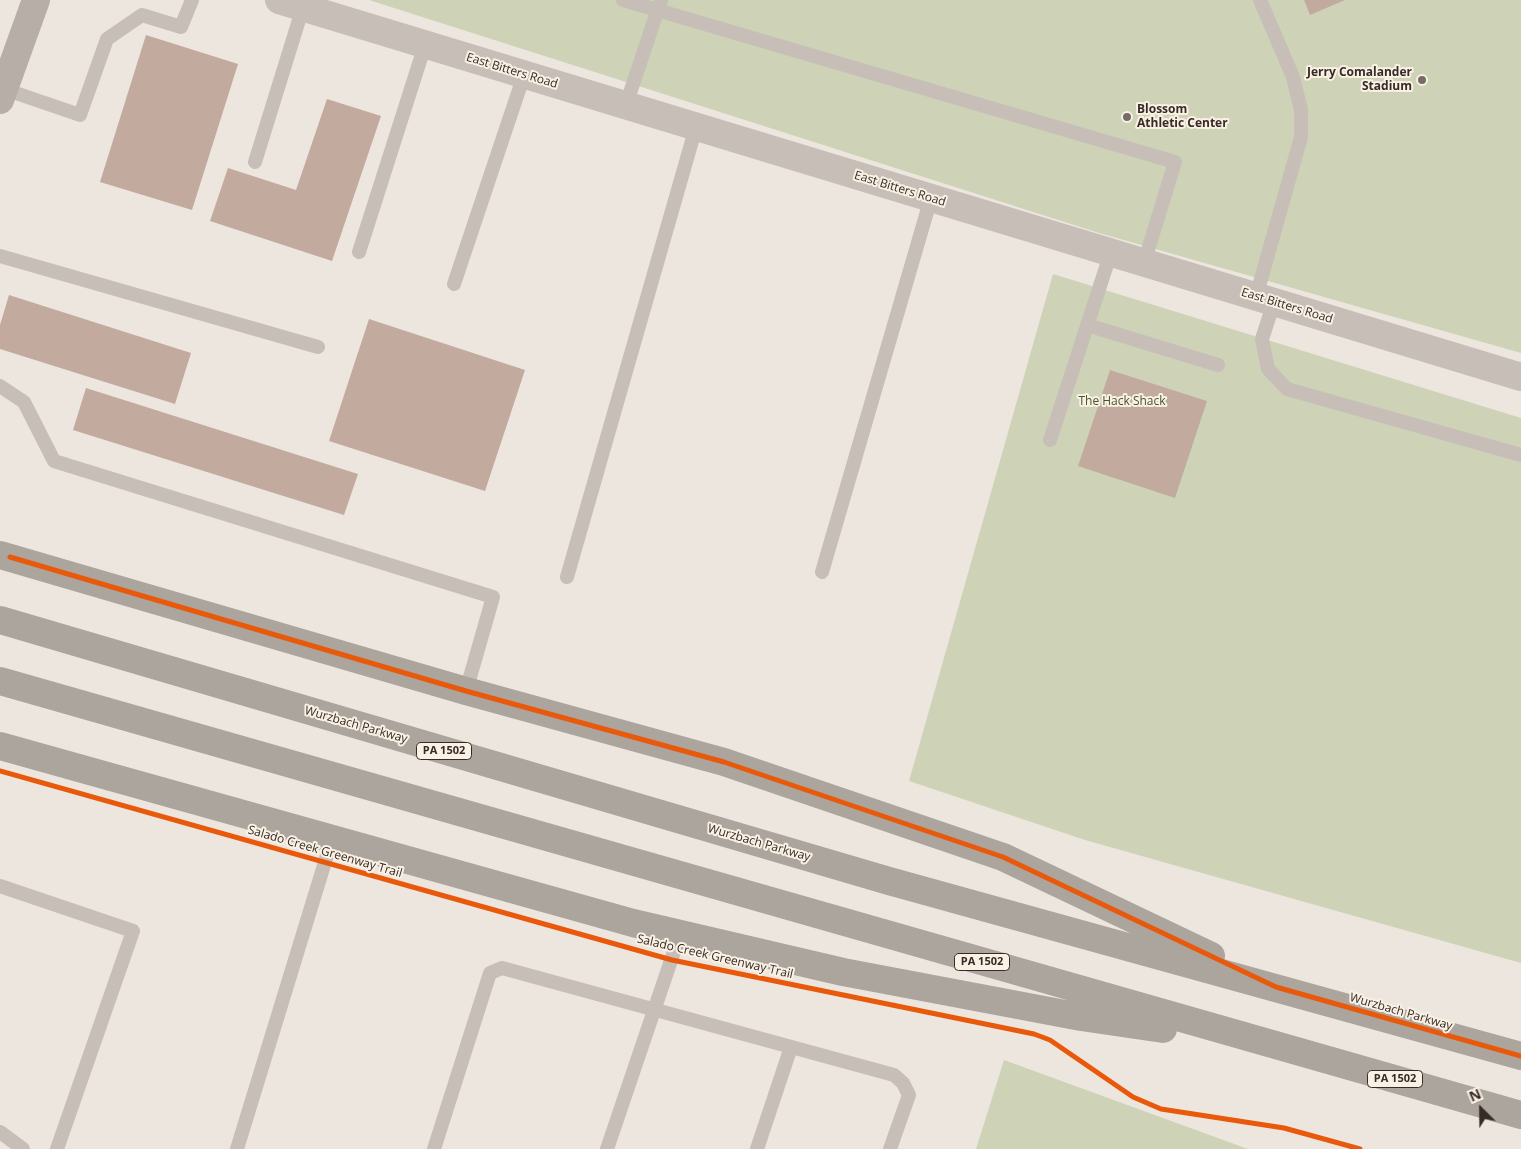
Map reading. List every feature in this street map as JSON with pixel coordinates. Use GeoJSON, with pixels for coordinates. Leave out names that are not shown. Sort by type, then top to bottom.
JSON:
{"type":"FeatureCollection","features":[{"type":"Feature","properties":{"kind":"highway"},"geometry":{"type":"LineString","coordinates":[[3,555],[466,691],[724,762],[1003,857],[1276,987]]}},
{"type":"Feature","properties":{"kind":"highway","name":"Wurzbach Parkway"},"geometry":{"type":"LineString","coordinates":[[0,620],[889,881],[1521,1056]]}},
{"type":"Feature","properties":{"kind":"highway","name":"PA 1502"},"geometry":{"type":"LineString","coordinates":[[0,681],[1521,1115]]}},
{"type":"Feature","properties":{"kind":"highway"},"geometry":{"type":"LineString","coordinates":[[0,746],[680,934],[843,972],[1081,1018],[1268,1044]]}},
{"type":"Feature","properties":{"kind":"main road"},"geometry":{"type":"LineString","coordinates":[[2,95],[36,0]]}},
{"type":"Feature","properties":{"kind":"street","name":"East Bitters Road"},"geometry":{"type":"LineString","coordinates":[[291,4],[1521,377]]}},
{"type":"Feature","properties":{"kind":"lane"},"geometry":{"type":"LineString","coordinates":[[2,95],[80,115],[107,38],[142,15],[182,27],[192,0]]}},
{"type":"Feature","properties":{"kind":"lane"},"geometry":{"type":"LineString","coordinates":[[623,0],[660,5],[1175,162],[1144,262]]}},
{"type":"Feature","properties":{"kind":"lane"},"geometry":{"type":"LineString","coordinates":[[1260,0],[1293,77],[1301,110],[1302,137],[1265,299],[1262,339],[1268,369],[1287,389],[1521,455]]}},
{"type":"Feature","properties":{"kind":"lane"},"geometry":{"type":"LineString","coordinates":[[255,162],[291,4]]}},
{"type":"Feature","properties":{"kind":"lane"},"geometry":{"type":"LineString","coordinates":[[626,105],[660,5]]}},
{"type":"Feature","properties":{"kind":"lane"},"geometry":{"type":"LineString","coordinates":[[359,252],[425,45]]}},
{"type":"Feature","properties":{"kind":"lane"},"geometry":{"type":"LineString","coordinates":[[454,284],[524,75]]}},
{"type":"Feature","properties":{"kind":"lane"},"geometry":{"type":"LineString","coordinates":[[567,577],[696,127]]}},
{"type":"Feature","properties":{"kind":"lane"},"geometry":{"type":"LineString","coordinates":[[822,572],[931,198]]}},
{"type":"Feature","properties":{"kind":"lane"},"geometry":{"type":"LineString","coordinates":[[1050,440],[1111,252]]}},
{"type":"Feature","properties":{"kind":"lane"},"geometry":{"type":"LineString","coordinates":[[0,256],[318,347]]}},
{"type":"Feature","properties":{"kind":"lane"},"geometry":{"type":"LineString","coordinates":[[1087,325],[1218,365]]}},
{"type":"Feature","properties":{"kind":"lane"},"geometry":{"type":"LineString","coordinates":[[0,386],[24,402],[54,461],[493,597],[466,691]]}},
{"type":"Feature","properties":{"kind":"lane"},"geometry":{"type":"LineString","coordinates":[[237,1149],[332,839]]}},
{"type":"Feature","properties":{"kind":"lane"},"geometry":{"type":"LineString","coordinates":[[0,886],[133,931],[57,1149]]}},
{"type":"Feature","properties":{"kind":"lane"},"geometry":{"type":"LineString","coordinates":[[607,1149],[680,934]]}},
{"type":"Feature","properties":{"kind":"lane"},"geometry":{"type":"LineString","coordinates":[[434,1149],[490,973],[502,968],[894,1075],[903,1083],[909,1095],[890,1149]]}},
{"type":"Feature","properties":{"kind":"lane"},"geometry":{"type":"LineString","coordinates":[[757,1149],[791,1047]]}},
{"type":"Feature","properties":{"kind":"lane"},"geometry":{"type":"LineString","coordinates":[[0,1132],[23,1149]]}},
{"type":"Feature","properties":{"kind":"green space","name":"Blossom Athletic Center"},"geometry":{"type":"Polygon","coordinates":[[[369,0],[1521,0],[1521,353],[1099,233],[369,0]]]}},
{"type":"Feature","properties":{"kind":"green space","name":"The Hack Shack"},"geometry":{"type":"Polygon","coordinates":[[[1053,274],[1521,418],[1521,963],[1085,840],[909,781],[1053,274]]]}},
{"type":"Feature","properties":{"kind":"green space"},"geometry":{"type":"Polygon","coordinates":[[[1004,1060],[1248,1149],[976,1149],[1004,1060]]]}},
{"type":"Feature","properties":{"kind":"building"},"geometry":{"type":"Polygon","coordinates":[[[1304,0],[1345,0],[1310,15],[1304,0]]]}},
{"type":"Feature","properties":{"kind":"building"},"geometry":{"type":"Polygon","coordinates":[[[146,35],[238,64],[192,210],[100,182],[146,35]]]}},
{"type":"Feature","properties":{"kind":"building"},"geometry":{"type":"Polygon","coordinates":[[[327,99],[381,116],[332,261],[210,221],[228,168],[296,190],[327,99]]]}},
{"type":"Feature","properties":{"kind":"building"},"geometry":{"type":"Polygon","coordinates":[[[9,295],[191,353],[175,404],[0,349],[0,325],[9,295]]]}},
{"type":"Feature","properties":{"kind":"building"},"geometry":{"type":"Polygon","coordinates":[[[369,319],[525,370],[485,491],[329,441],[369,319]]]}},
{"type":"Feature","properties":{"kind":"building"},"geometry":{"type":"Polygon","coordinates":[[[1110,370],[1207,401],[1175,498],[1078,466],[1110,370]]]}},
{"type":"Feature","properties":{"kind":"building"},"geometry":{"type":"Polygon","coordinates":[[[86,388],[358,474],[344,515],[73,430],[86,388]]]}},
{"type":"Feature","properties":{"kind":"cycle path"},"geometry":{"type":"LineString","coordinates":[[10,557],[466,691],[724,762],[1003,857],[1276,987],[1521,1056]]}},
{"type":"Feature","properties":{"kind":"cycle path","name":"Salado Creek Greenway Trail"},"geometry":{"type":"LineString","coordinates":[[0,771],[672,960],[1034,1034],[1050,1040],[1133,1097],[1161,1109],[1284,1128],[1360,1149]]}},
{"type":"Feature","properties":{"kind":"place","name":"Jerry Comalander Stadium"},"geometry":{"type":"Point","coordinates":[1422,80]}},
{"type":"Feature","properties":{"kind":"place","name":"Blossom Athletic Center"},"geometry":{"type":"Point","coordinates":[1127,117]}}]}
